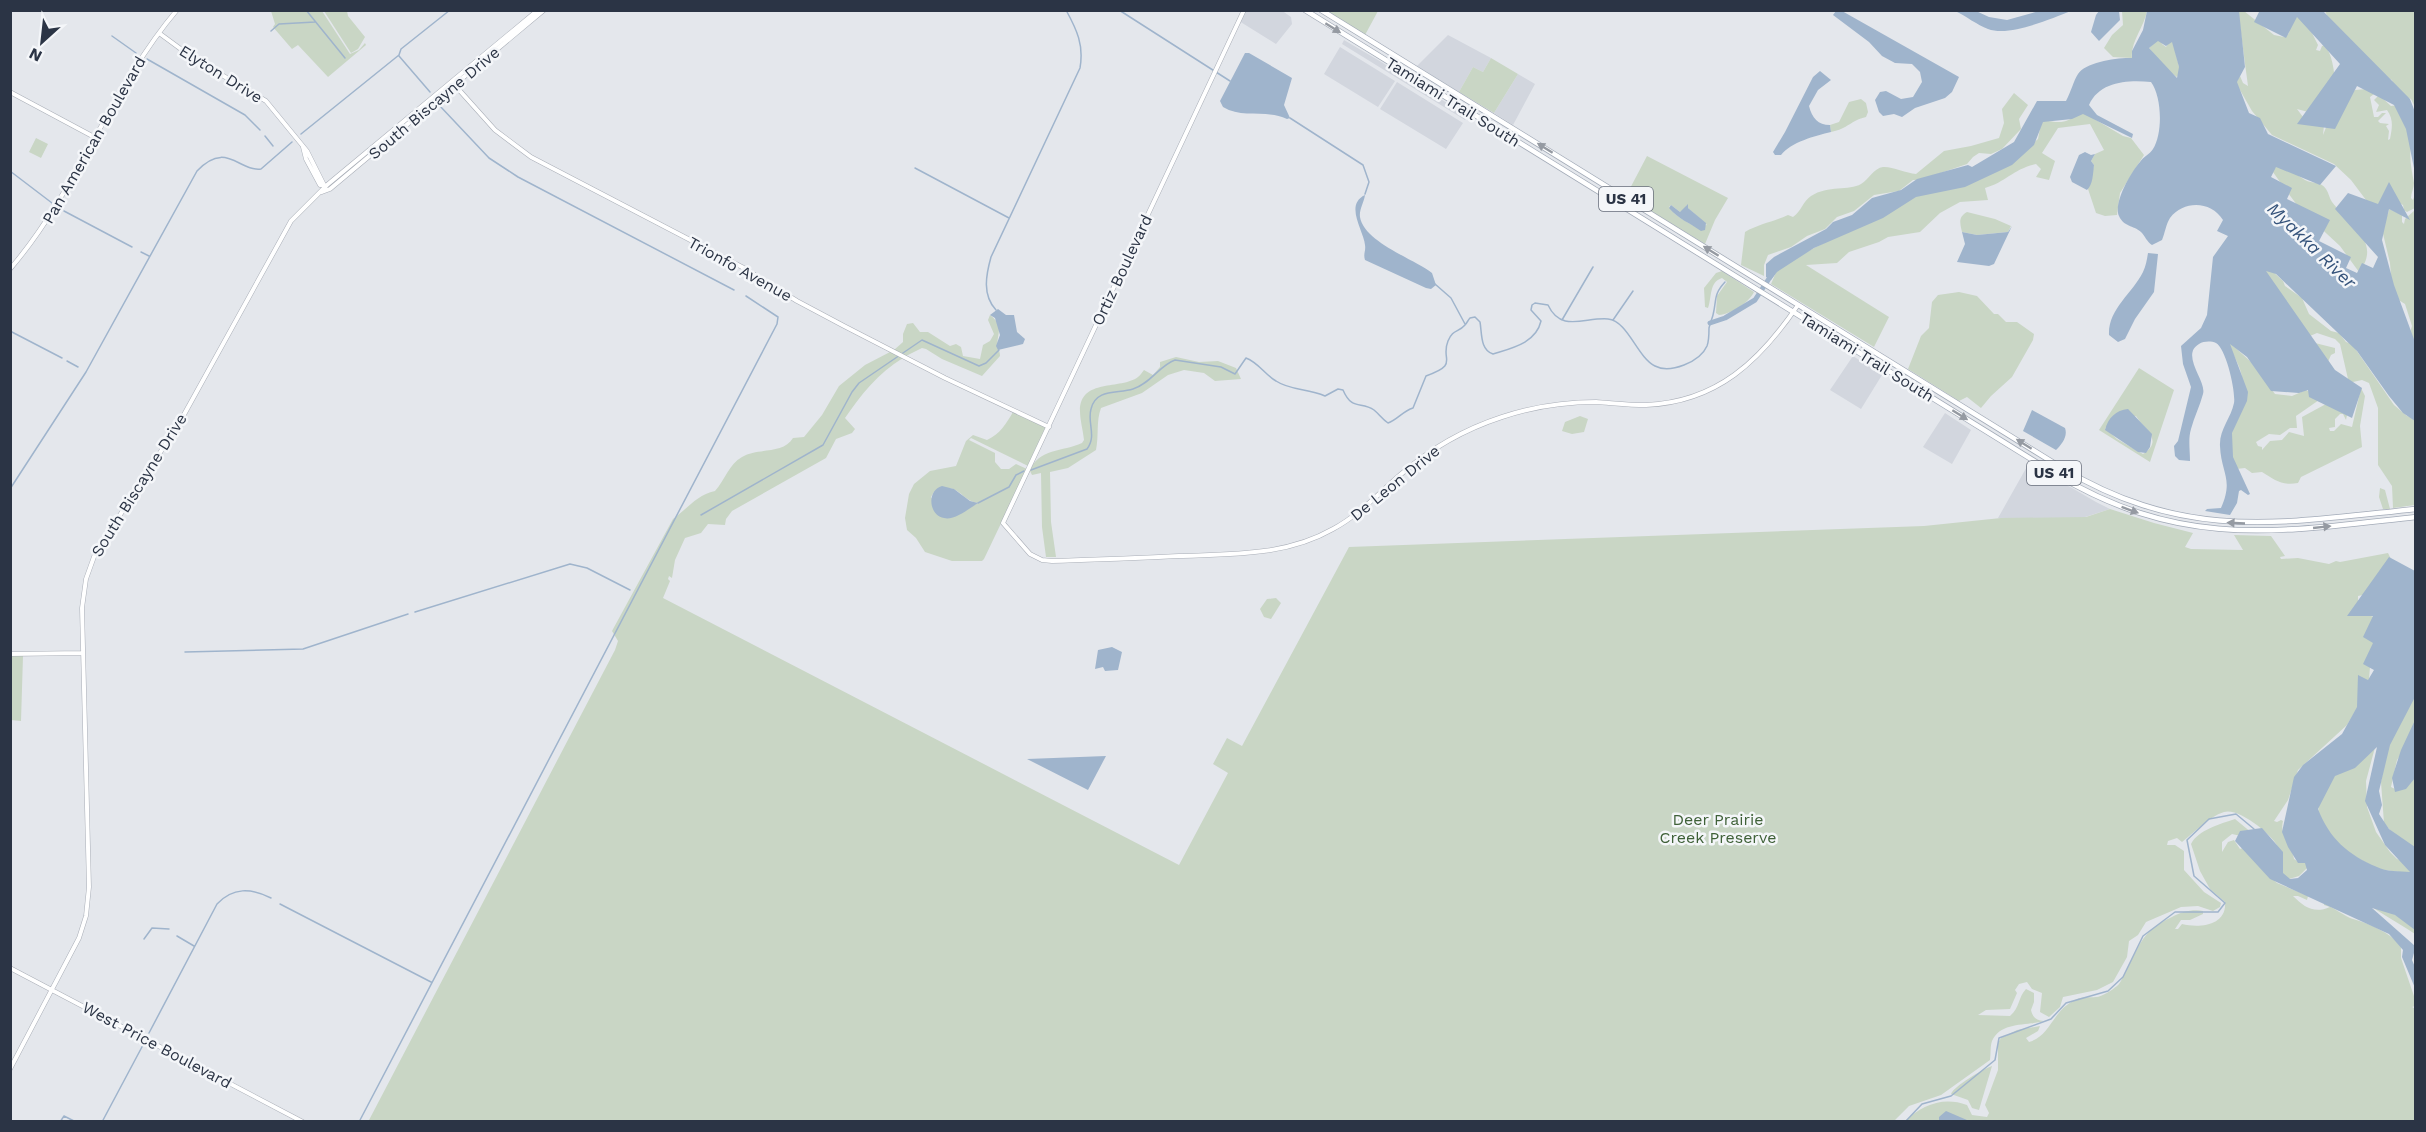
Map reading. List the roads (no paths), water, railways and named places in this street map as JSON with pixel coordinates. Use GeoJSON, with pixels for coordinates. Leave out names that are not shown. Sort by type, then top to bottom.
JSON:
{"type":"FeatureCollection","features":[{"type":"Feature","properties":{"kind":"main road","name":"Tamiami Trail South"},"geometry":{"type":"LineString","coordinates":[[1305,10],[2072,484],[2135,512],[2190,526],[2238,531],[2276,531],[2415,517]]}},
{"type":"Feature","properties":{"kind":"main road","name":"Tamiami Trail South"},"geometry":{"type":"LineString","coordinates":[[1321,10],[2076,477],[2133,503],[2178,515],[2241,523],[2275,523],[2415,509]]}},
{"type":"Feature","properties":{"kind":"street","name":"Pan American Boulevard"},"geometry":{"type":"LineString","coordinates":[[10,269],[59,204],[135,67],[177,10]]}},
{"type":"Feature","properties":{"kind":"street","name":"South Biscayne Drive"},"geometry":{"type":"LineString","coordinates":[[453,84],[538,10]]}},
{"type":"Feature","properties":{"kind":"street","name":"South Biscayne Drive"},"geometry":{"type":"LineString","coordinates":[[10,1069],[83,927],[89,897],[83,595],[89,569],[97,550],[181,420],[283,233],[298,214],[326,187],[544,10]]}},
{"type":"Feature","properties":{"kind":"street","name":"Ortiz Boulevard"},"geometry":{"type":"LineString","coordinates":[[1003,524],[1242,12]]}},
{"type":"Feature","properties":{"kind":"street","name":"Elyton Drive"},"geometry":{"type":"LineString","coordinates":[[159,33],[193,58],[262,98],[303,147],[326,187]]}},
{"type":"Feature","properties":{"kind":"street","name":"Trionfo Avenue"},"geometry":{"type":"LineString","coordinates":[[453,84],[495,130],[531,157],[742,267],[797,301],[844,326],[1048,427]]}},
{"type":"Feature","properties":{"kind":"street"},"geometry":{"type":"LineString","coordinates":[[10,92],[96,138]]}},
{"type":"Feature","properties":{"kind":"street","name":"De Leon Drive"},"geometry":{"type":"LineString","coordinates":[[1003,524],[1028,552],[1037,559],[1047,561],[1238,554],[1283,548],[1312,539],[1344,523],[1425,456],[1454,437],[1500,417],[1563,404],[1664,403],[1711,390],[1736,375],[1756,359],[1798,305]]}},
{"type":"Feature","properties":{"kind":"street"},"geometry":{"type":"LineString","coordinates":[[10,654],[83,653]]}},
{"type":"Feature","properties":{"kind":"street","name":"West Price Boulevard"},"geometry":{"type":"LineString","coordinates":[[10,968],[303,1122]]}},
{"type":"Feature","properties":{"kind":"water"},"geometry":{"type":"Polygon","coordinates":[[[1836,11],[1842,11],[1959,77],[1952,92],[1945,98],[1915,108],[1902,117],[1894,114],[1883,116],[1875,100],[1880,92],[1886,91],[1901,99],[1913,97],[1922,82],[1920,72],[1912,64],[1895,63],[1882,56],[1869,42],[1833,15],[1836,11]]]}},
{"type":"Feature","properties":{"kind":"water"},"geometry":{"type":"Polygon","coordinates":[[[1955,11],[1976,11],[1989,17],[2007,20],[2039,11],[2071,11],[2030,26],[1997,31],[1988,29],[1955,11]]]}},
{"type":"Feature","properties":{"kind":"water"},"geometry":{"type":"Polygon","coordinates":[[[2099,11],[2119,11],[2120,20],[2099,41],[2091,32],[2099,11]]]}},
{"type":"Feature","properties":{"kind":"water","name":"Myakka River"},"geometry":{"type":"Polygon","coordinates":[[[2147,11],[2239,11],[2245,67],[2237,82],[2249,113],[2260,118],[2268,134],[2336,166],[2320,185],[2276,167],[2271,177],[2292,188],[2287,199],[2330,220],[2319,241],[2351,257],[2346,268],[2357,273],[2362,263],[2373,268],[2378,257],[2335,209],[2348,193],[2378,204],[2389,182],[2410,220],[2389,209],[2382,240],[2394,285],[2415,342],[2415,421],[2403,413],[2357,351],[2276,274],[2266,271],[2335,370],[2362,388],[2352,418],[2309,397],[2308,390],[2299,393],[2271,391],[2247,357],[2230,344],[2248,392],[2247,401],[2232,433],[2233,457],[2250,494],[2239,491],[2237,503],[2230,515],[2205,511],[2221,508],[2225,498],[2227,483],[2220,440],[2234,403],[2230,371],[2216,343],[2199,344],[2192,355],[2203,394],[2190,433],[2190,461],[2179,460],[2175,456],[2174,446],[2178,441],[2191,387],[2183,364],[2181,346],[2201,328],[2207,315],[2213,257],[2228,236],[2217,231],[2223,220],[2212,209],[2205,206],[2182,208],[2170,218],[2162,240],[2152,245],[2141,232],[2123,222],[2119,216],[2118,203],[2128,180],[2141,160],[2153,149],[2158,134],[2159,106],[2151,82],[2124,82],[2107,87],[2094,97],[2089,105],[2097,115],[2133,134],[2132,138],[2083,114],[2072,119],[2043,122],[2034,145],[2012,165],[1965,187],[1916,197],[1883,218],[1814,248],[1777,272],[1771,280],[1766,277],[1766,264],[1774,257],[1826,229],[1833,222],[1852,215],[1872,198],[1901,190],[1917,179],[1968,165],[1972,167],[2014,142],[2037,101],[2066,101],[2076,77],[2088,66],[2119,58],[2132,58],[2132,51],[2143,30],[2147,11]],[[2158,41],[2149,48],[2177,78],[2179,67],[2172,42],[2166,46],[2158,41]]]}},
{"type":"Feature","properties":{"kind":"water"},"geometry":{"type":"Polygon","coordinates":[[[2257,11],[2323,11],[2410,99],[2415,112],[2415,173],[2406,129],[2394,105],[2357,86],[2335,129],[2297,124],[2340,64],[2297,17],[2286,38],[2254,22],[2259,12],[2257,11]]]}},
{"type":"Feature","properties":{"kind":"water"},"geometry":{"type":"Polygon","coordinates":[[[1245,53],[1249,53],[1292,78],[1284,105],[1290,118],[1238,113],[1223,107],[1220,101],[1245,53]]]}},
{"type":"Feature","properties":{"kind":"water"},"geometry":{"type":"Polygon","coordinates":[[[1820,71],[1831,80],[1818,90],[1809,106],[1816,120],[1830,125],[1831,132],[1804,140],[1791,146],[1781,155],[1775,155],[1773,152],[1813,77],[1820,71]]]}},
{"type":"Feature","properties":{"kind":"water"},"geometry":{"type":"Polygon","coordinates":[[[2085,152],[2095,154],[2091,161],[2094,165],[2092,179],[2087,190],[2072,182],[2070,177],[2079,155],[2085,152]]]}},
{"type":"Feature","properties":{"kind":"water"},"geometry":{"type":"Polygon","coordinates":[[[1365,195],[1360,214],[1364,226],[1380,242],[1432,273],[1436,285],[1431,289],[1365,260],[1365,245],[1357,219],[1356,205],[1365,195]]]}},
{"type":"Feature","properties":{"kind":"water"},"geometry":{"type":"Polygon","coordinates":[[[1688,204],[1688,208],[1706,223],[1705,230],[1701,231],[1669,208],[1671,205],[1680,212],[1688,204]]]}},
{"type":"Feature","properties":{"kind":"water"},"geometry":{"type":"Polygon","coordinates":[[[2012,226],[1994,264],[1989,266],[1957,262],[1965,244],[1962,232],[1977,235],[2008,232],[2012,226]]]}},
{"type":"Feature","properties":{"kind":"water"},"geometry":{"type":"Polygon","coordinates":[[[2148,253],[2158,254],[2154,292],[2135,319],[2125,339],[2118,342],[2109,335],[2112,317],[2143,272],[2148,253]]]}},
{"type":"Feature","properties":{"kind":"water"},"geometry":{"type":"Polygon","coordinates":[[[998,309],[1006,315],[1014,315],[1017,332],[1025,339],[1023,344],[998,350],[996,346],[1000,335],[995,318],[990,315],[998,309]]]}},
{"type":"Feature","properties":{"kind":"water"},"geometry":{"type":"Polygon","coordinates":[[[2128,409],[2152,434],[2150,447],[2146,453],[2138,452],[2105,430],[2113,415],[2128,409]]]}},
{"type":"Feature","properties":{"kind":"water"},"geometry":{"type":"Polygon","coordinates":[[[2032,410],[2065,428],[2065,437],[2056,450],[2023,431],[2032,410]]]}},
{"type":"Feature","properties":{"kind":"water"},"geometry":{"type":"Polygon","coordinates":[[[942,486],[954,489],[970,501],[978,503],[952,518],[939,516],[932,508],[931,502],[934,492],[942,486]]]}},
{"type":"Feature","properties":{"kind":"water"},"geometry":{"type":"Polygon","coordinates":[[[2389,557],[2415,571],[2415,697],[2390,745],[2379,791],[2382,805],[2379,814],[2389,829],[2415,847],[2415,930],[2395,915],[2372,908],[2415,946],[2412,960],[2415,967],[2415,988],[2402,957],[2403,950],[2389,934],[2270,879],[2235,841],[2240,831],[2262,828],[2283,852],[2283,873],[2290,879],[2298,878],[2307,870],[2305,863],[2298,863],[2282,832],[2294,777],[2303,765],[2342,734],[2357,707],[2358,675],[2368,680],[2374,670],[2363,664],[2373,643],[2363,637],[2373,616],[2347,616],[2389,557]],[[2377,747],[2355,768],[2335,776],[2318,809],[2328,829],[2348,851],[2381,869],[2410,872],[2385,845],[2365,801],[2377,747]]]}},
{"type":"Feature","properties":{"kind":"water"},"geometry":{"type":"Polygon","coordinates":[[[1112,647],[1122,652],[1118,670],[1105,671],[1103,667],[1095,669],[1098,650],[1112,647]]]}},
{"type":"Feature","properties":{"kind":"water"},"geometry":{"type":"Polygon","coordinates":[[[2415,720],[2415,778],[2406,789],[2395,792],[2392,778],[2401,750],[2415,720]]]}},
{"type":"Feature","properties":{"kind":"water"},"geometry":{"type":"Polygon","coordinates":[[[1106,756],[1088,790],[1027,759],[1106,756]]]}},
{"type":"Feature","properties":{"kind":"water"},"geometry":{"type":"Polygon","coordinates":[[[1946,1111],[1967,1120],[1939,1121],[1939,1117],[1946,1111]]]}},
{"type":"Feature","properties":{"kind":"waterway"},"geometry":{"type":"LineString","coordinates":[[306,10],[345,58]]}},
{"type":"Feature","properties":{"kind":"waterway"},"geometry":{"type":"LineString","coordinates":[[301,134],[399,55],[401,49],[450,10]]}},
{"type":"Feature","properties":{"kind":"waterway"},"geometry":{"type":"LineString","coordinates":[[996,310],[987,291],[991,257],[1080,68],[1079,38],[1066,10]]}},
{"type":"Feature","properties":{"kind":"waterway"},"geometry":{"type":"LineString","coordinates":[[1119,10],[1230,81]]}},
{"type":"Feature","properties":{"kind":"waterway"},"geometry":{"type":"LineString","coordinates":[[271,31],[279,24],[315,22]]}},
{"type":"Feature","properties":{"kind":"waterway"},"geometry":{"type":"LineString","coordinates":[[112,36],[136,53]]}},
{"type":"Feature","properties":{"kind":"waterway"},"geometry":{"type":"LineString","coordinates":[[399,56],[430,92]]}},
{"type":"Feature","properties":{"kind":"waterway"},"geometry":{"type":"LineString","coordinates":[[147,59],[245,115],[260,130]]}},
{"type":"Feature","properties":{"kind":"waterway"},"geometry":{"type":"LineString","coordinates":[[439,105],[489,158],[518,177],[734,290]]}},
{"type":"Feature","properties":{"kind":"waterway"},"geometry":{"type":"LineString","coordinates":[[1290,118],[1363,165],[1369,182],[1365,194]]}},
{"type":"Feature","properties":{"kind":"waterway"},"geometry":{"type":"LineString","coordinates":[[265,136],[273,146]]}},
{"type":"Feature","properties":{"kind":"waterway"},"geometry":{"type":"LineString","coordinates":[[10,489],[86,372],[197,171],[216,158],[224,158],[253,169],[261,169],[292,142]]}},
{"type":"Feature","properties":{"kind":"waterway"},"geometry":{"type":"LineString","coordinates":[[915,168],[1009,218]]}},
{"type":"Feature","properties":{"kind":"waterway"},"geometry":{"type":"LineString","coordinates":[[10,171],[52,203]]}},
{"type":"Feature","properties":{"kind":"waterway"},"geometry":{"type":"LineString","coordinates":[[64,211],[132,247]]}},
{"type":"Feature","properties":{"kind":"waterway"},"geometry":{"type":"LineString","coordinates":[[141,252],[149,256]]}},
{"type":"Feature","properties":{"kind":"waterway"},"geometry":{"type":"LineString","coordinates":[[1562,320],[1593,267]]}},
{"type":"Feature","properties":{"kind":"waterway"},"geometry":{"type":"LineString","coordinates":[[1710,323],[1725,318],[1755,300],[1772,274]]}},
{"type":"Feature","properties":{"kind":"waterway"},"geometry":{"type":"LineString","coordinates":[[1031,470],[1087,449],[1092,434],[1090,414],[1094,402],[1108,393],[1139,387],[1164,366],[1175,360],[1221,367],[1235,374],[1246,358],[1272,378],[1288,386],[1325,396],[1338,389],[1343,390],[1350,401],[1369,407],[1388,423],[1413,408],[1426,376],[1446,365],[1446,347],[1450,337],[1470,318],[1475,317],[1480,322],[1484,345],[1493,354],[1522,344],[1534,335],[1541,321],[1531,310],[1535,303],[1548,305],[1553,314],[1567,321],[1599,319],[1615,321],[1655,366],[1668,368],[1684,365],[1698,357],[1707,346],[1716,297],[1725,282]]}},
{"type":"Feature","properties":{"kind":"waterway"},"geometry":{"type":"LineString","coordinates":[[1435,284],[1451,298],[1465,324]]}},
{"type":"Feature","properties":{"kind":"waterway"},"geometry":{"type":"LineString","coordinates":[[1613,320],[1633,291]]}},
{"type":"Feature","properties":{"kind":"waterway"},"geometry":{"type":"LineString","coordinates":[[359,1122],[777,324],[778,317],[746,296]]}},
{"type":"Feature","properties":{"kind":"waterway"},"geometry":{"type":"LineString","coordinates":[[10,331],[62,358]]}},
{"type":"Feature","properties":{"kind":"waterway"},"geometry":{"type":"LineString","coordinates":[[701,515],[823,445],[859,383],[922,340],[979,366],[986,363],[999,350]]}},
{"type":"Feature","properties":{"kind":"waterway"},"geometry":{"type":"LineString","coordinates":[[67,361],[78,367]]}},
{"type":"Feature","properties":{"kind":"waterway"},"geometry":{"type":"LineString","coordinates":[[978,503],[1009,487],[1016,475],[1024,471]]}},
{"type":"Feature","properties":{"kind":"waterway"},"geometry":{"type":"LineString","coordinates":[[415,612],[570,564],[587,568],[630,590]]}},
{"type":"Feature","properties":{"kind":"waterway"},"geometry":{"type":"LineString","coordinates":[[185,652],[303,649],[408,614]]}},
{"type":"Feature","properties":{"kind":"waterway"},"geometry":{"type":"LineString","coordinates":[[1905,1122],[1922,1104],[1951,1096],[1995,1060],[1999,1038],[2051,1019],[2066,1003],[2108,991],[2123,977],[2143,936],[2175,912],[2218,912],[2225,903],[2194,876],[2187,840],[2209,819],[2236,814],[2254,829]]}},
{"type":"Feature","properties":{"kind":"waterway"},"geometry":{"type":"LineString","coordinates":[[149,1033],[217,904],[229,894],[242,891],[256,892],[271,898]]}},
{"type":"Feature","properties":{"kind":"waterway"},"geometry":{"type":"LineString","coordinates":[[280,904],[431,982]]}},
{"type":"Feature","properties":{"kind":"waterway"},"geometry":{"type":"LineString","coordinates":[[144,939],[152,928],[169,929]]}},
{"type":"Feature","properties":{"kind":"waterway"},"geometry":{"type":"LineString","coordinates":[[177,936],[194,946]]}},
{"type":"Feature","properties":{"kind":"waterway"},"geometry":{"type":"LineString","coordinates":[[102,1122],[143,1045]]}},
{"type":"Feature","properties":{"kind":"waterway"},"geometry":{"type":"LineString","coordinates":[[60,1122],[64,1116],[76,1122]]}},
{"type":"Feature","properties":{"kind":"park label","name":"Deer Prairie Creek Preserve"},"geometry":{"type":"Point","coordinates":[1718,828]}}]}
